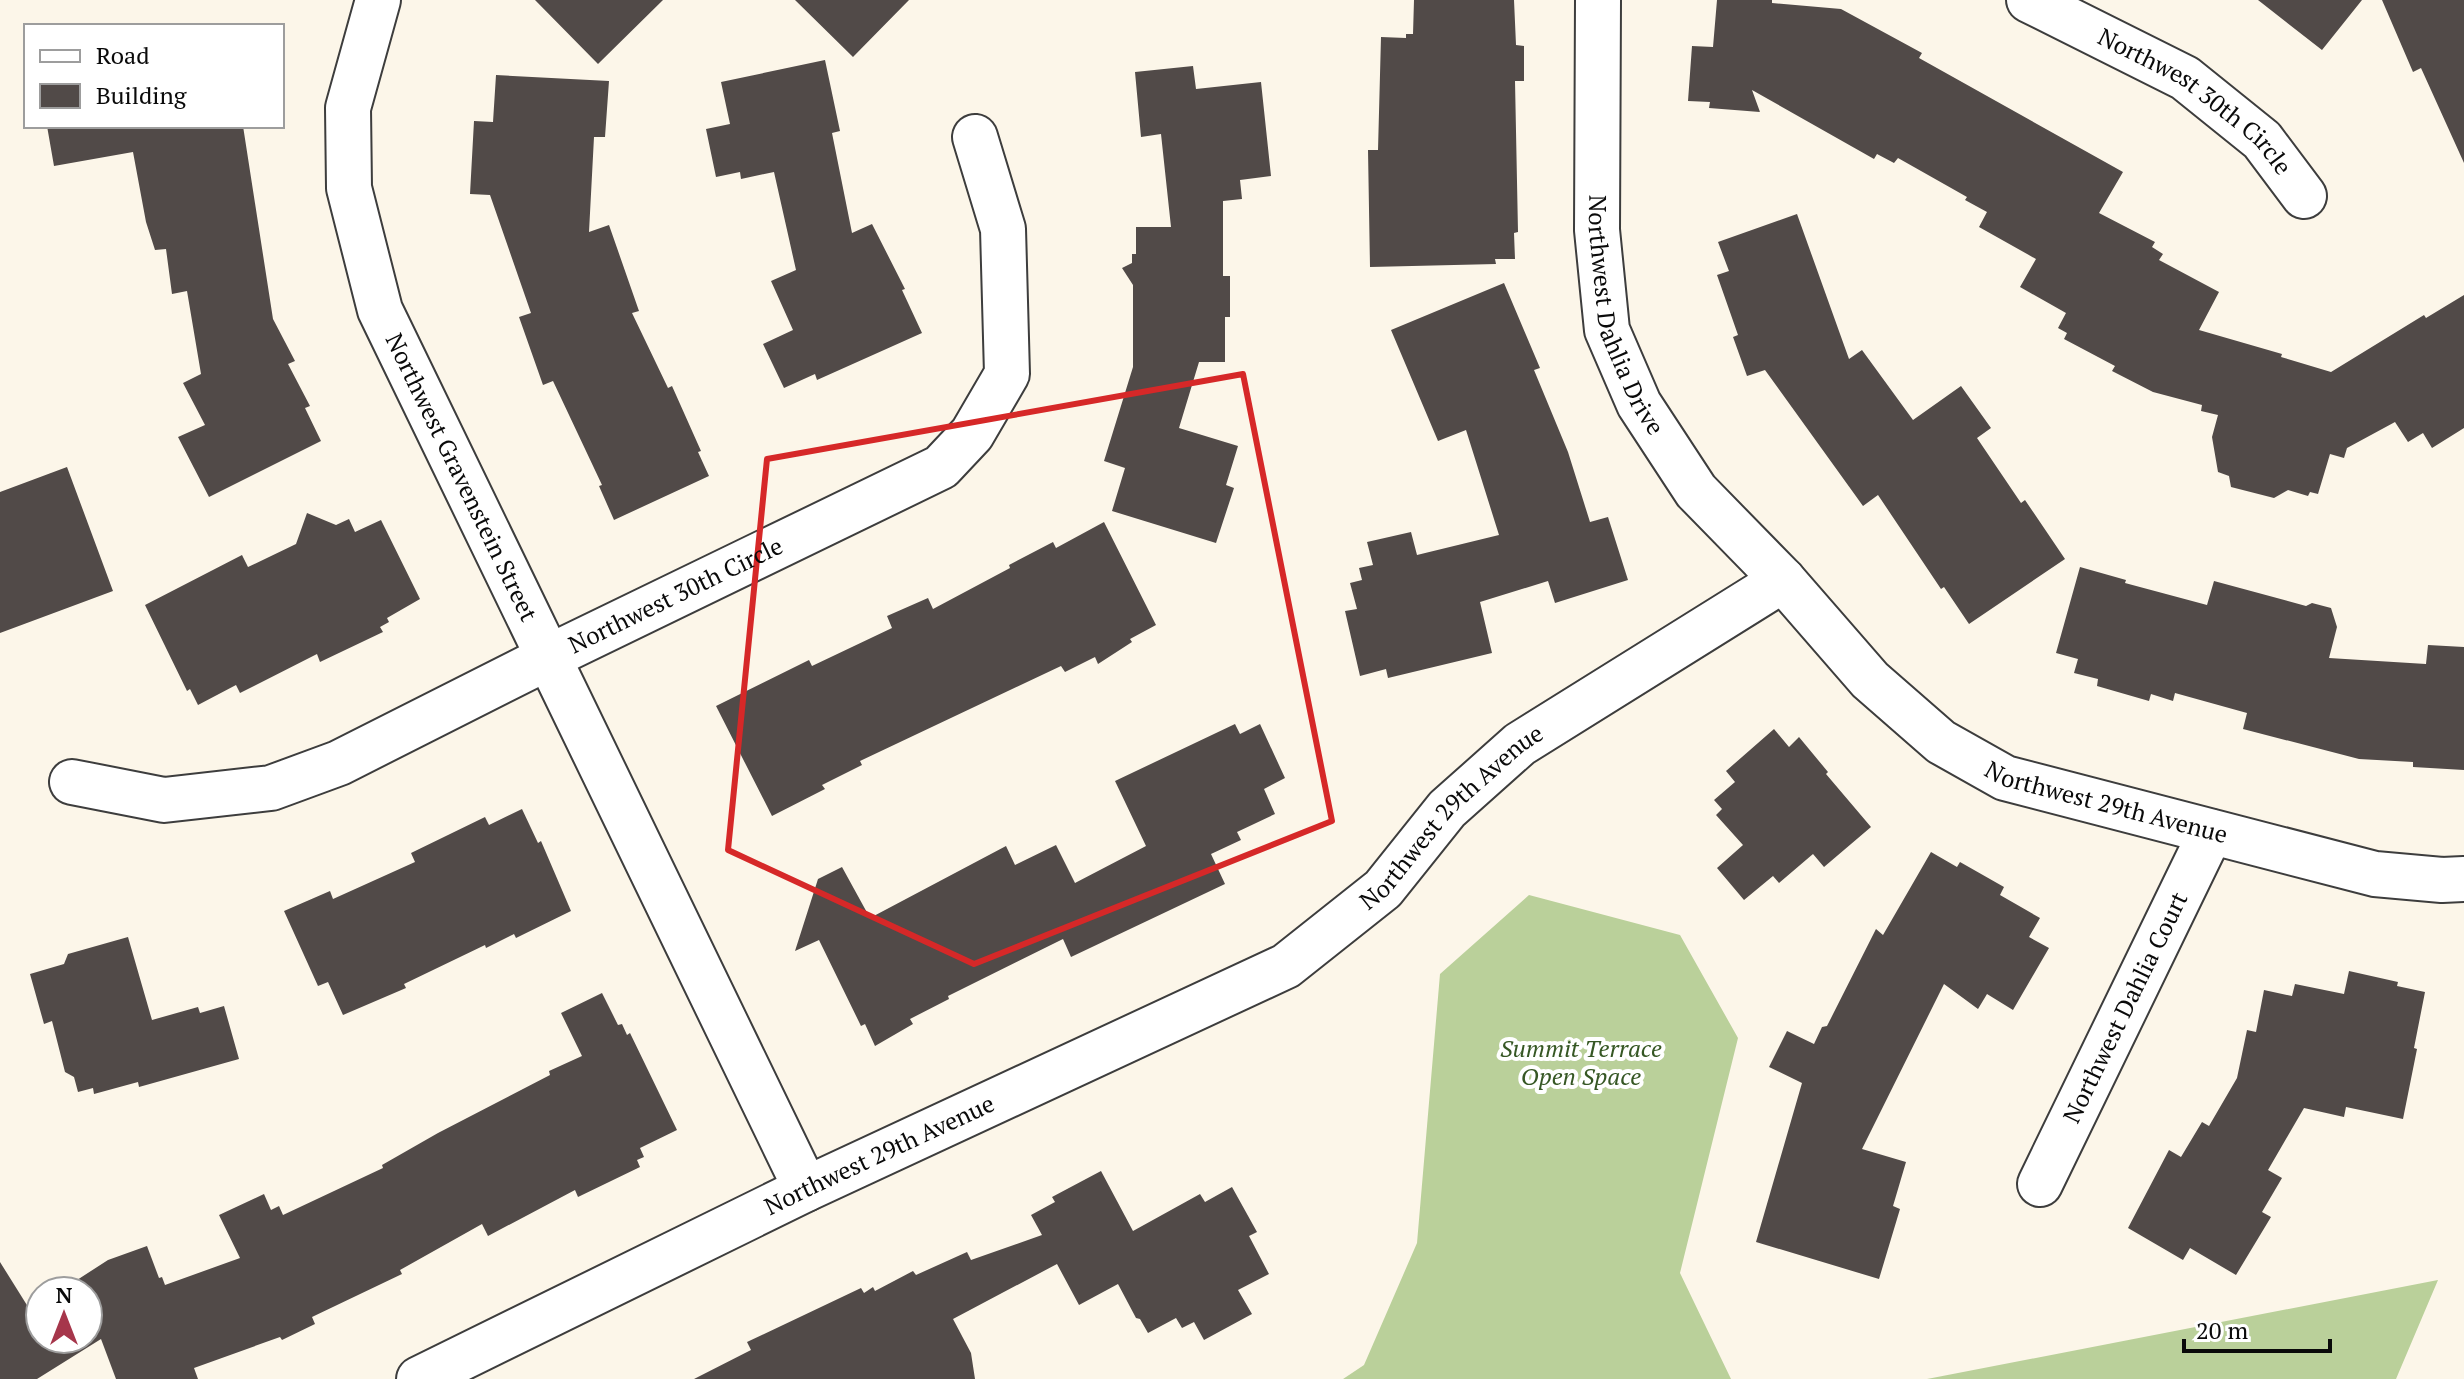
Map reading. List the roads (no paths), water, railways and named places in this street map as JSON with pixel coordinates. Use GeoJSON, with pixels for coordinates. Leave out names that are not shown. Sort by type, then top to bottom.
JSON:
{"type":"FeatureCollection","features":[{"type":"Feature","properties":{"kind":"street","name":"Northwest Gravenstein Street"},"geometry":{"type":"LineString","coordinates":[[378,0],[348,108],[349,188],[380,310],[806,1189]]}},
{"type":"Feature","properties":{"kind":"street","name":"Northwest Dahlia Drive"},"geometry":{"type":"LineString","coordinates":[[1598,0],[1597,230],[1607,330],[1639,404],[1696,491],[1783,580]]}},
{"type":"Feature","properties":{"kind":"street","name":"Northwest 30th Circle"},"geometry":{"type":"LineString","coordinates":[[2029,0],[2185,78],[2262,140],[2304,196]]}},
{"type":"Feature","properties":{"kind":"street","name":"Northwest 30th Circle"},"geometry":{"type":"LineString","coordinates":[[72,782],[164,800],[271,788],[339,763],[547,658],[941,467],[972,434],[1007,374],[1003,229],[975,137]]}},
{"type":"Feature","properties":{"kind":"street","name":"Northwest 29th Avenue"},"geometry":{"type":"LineString","coordinates":[[419,1379],[806,1189],[1286,966],[1383,889],[1447,809],[1520,744],[1783,580],[1870,680],[1941,742],[2005,778],[2375,874],[2464,879]]}},
{"type":"Feature","properties":{"kind":"street","name":"Northwest Dahlia Court"},"geometry":{"type":"LineString","coordinates":[[2040,1184],[2211,832]]}},
{"type":"Feature","properties":{"kind":"park label","name":"Summit Terrace Open Space"},"geometry":{"type":"Point","coordinates":[1581,1063]}}]}
